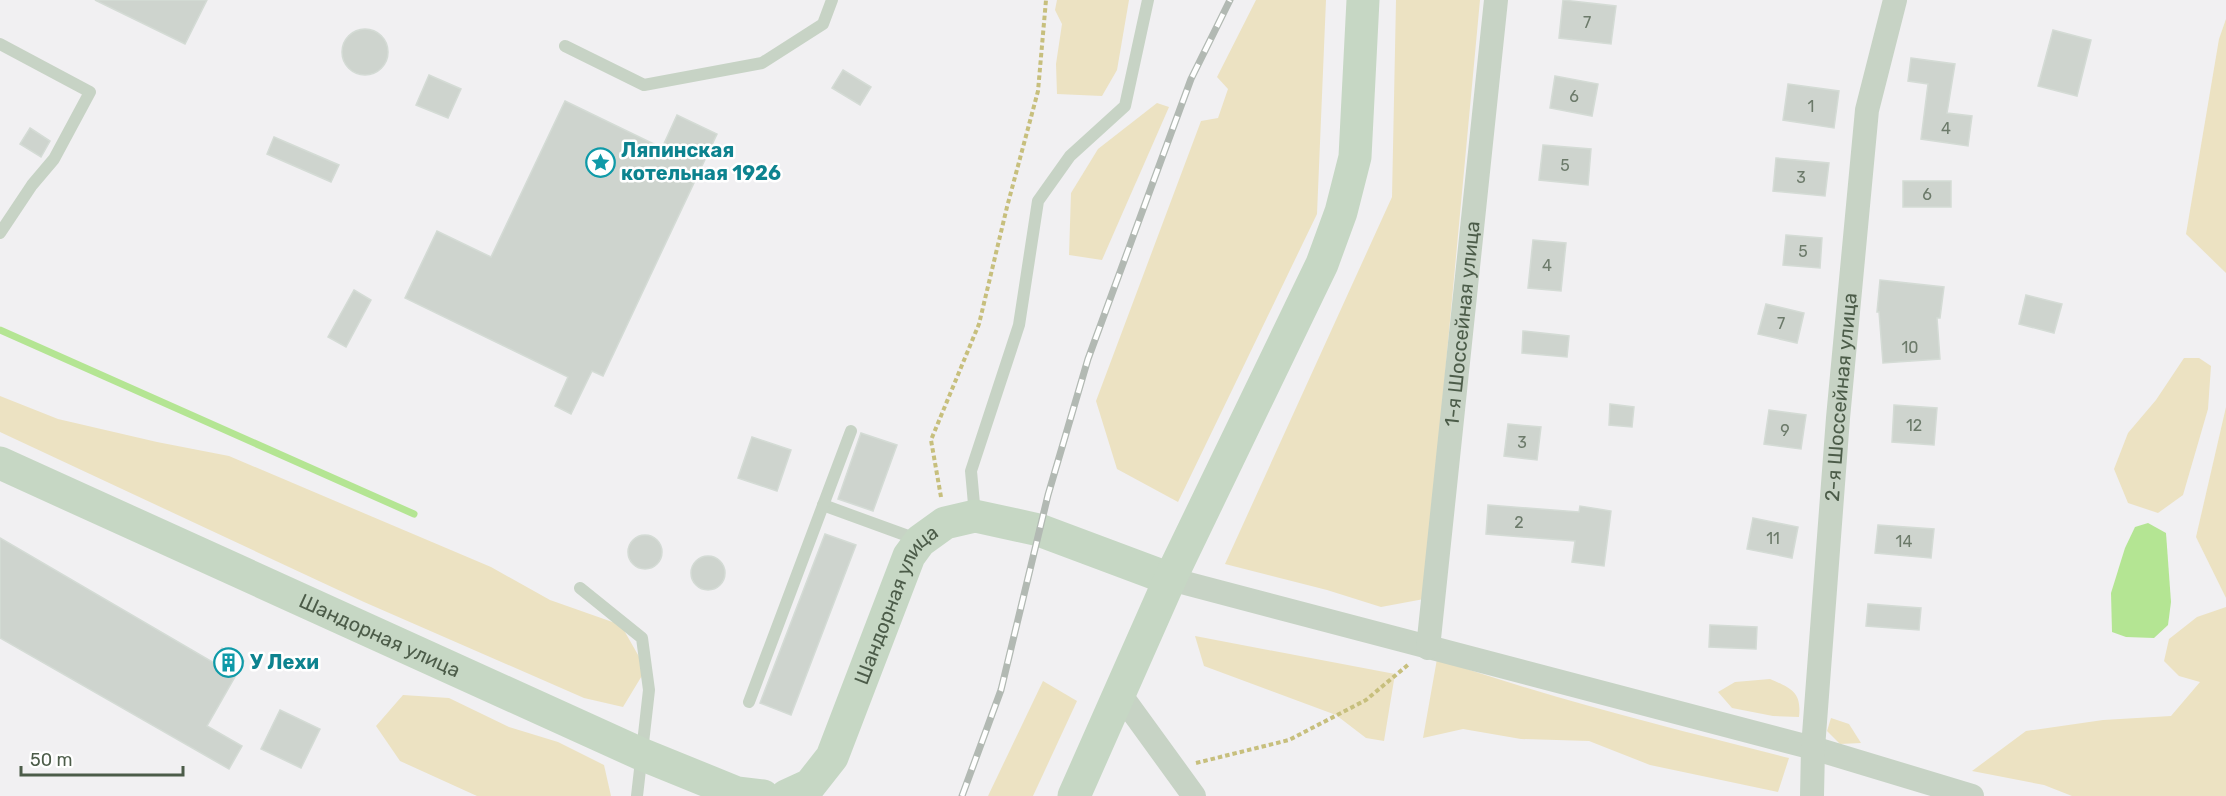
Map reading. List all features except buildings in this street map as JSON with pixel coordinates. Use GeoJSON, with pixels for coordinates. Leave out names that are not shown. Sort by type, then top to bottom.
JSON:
{"type":"FeatureCollection","features":[{"type":"Feature","properties":{"kind":"street"},"geometry":{"type":"LineString","coordinates":[[1074,796],[1170,579],[1322,264],[1341,212],[1355,157],[1363,0]]}},
{"type":"Feature","properties":{"kind":"street","name":"1-я Шоссейная улица"},"geometry":{"type":"LineString","coordinates":[[1428,648],[1496,0]]}},
{"type":"Feature","properties":{"kind":"street","name":"2-я Шоссейная улица"},"geometry":{"type":"LineString","coordinates":[[1812,796],[1813,748],[1838,418],[1867,110],[1894,0]]}},
{"type":"Feature","properties":{"kind":"street","name":"Шандорная улица"},"geometry":{"type":"LineString","coordinates":[[0,464],[641,754],[737,793],[763,796]]}},
{"type":"Feature","properties":{"kind":"street"},"geometry":{"type":"LineString","coordinates":[[947,526],[1039,530],[1170,579],[1813,748],[1972,796]]}},
{"type":"Feature","properties":{"kind":"street","name":"Шандорная улица"},"geometry":{"type":"LineString","coordinates":[[786,796],[810,785],[832,757],[909,556],[947,526]]}},
{"type":"Feature","properties":{"kind":"street"},"geometry":{"type":"LineString","coordinates":[[1120,694],[1194,796]]}},
{"type":"Feature","properties":{"kind":"lane"},"geometry":{"type":"LineString","coordinates":[[565,46],[644,85],[762,63],[823,24],[832,0]]}},
{"type":"Feature","properties":{"kind":"lane"},"geometry":{"type":"LineString","coordinates":[[823,505],[947,526],[971,471],[1019,325],[1038,201],[1070,156],[1125,106],[1148,0]]}},
{"type":"Feature","properties":{"kind":"lane"},"geometry":{"type":"LineString","coordinates":[[0,44],[90,92],[54,159],[32,185],[0,233]]}},
{"type":"Feature","properties":{"kind":"lane"},"geometry":{"type":"LineString","coordinates":[[749,702],[851,431]]}},
{"type":"Feature","properties":{"kind":"lane"},"geometry":{"type":"LineString","coordinates":[[580,588],[642,638],[649,690],[637,796]]}},
{"type":"Feature","properties":{"kind":"path"},"geometry":{"type":"LineString","coordinates":[[947,526],[932,440],[979,324],[1006,207],[1038,91],[1046,0]]}},
{"type":"Feature","properties":{"kind":"path"},"geometry":{"type":"LineString","coordinates":[[1174,769],[1289,740],[1366,700],[1428,648]]}},
{"type":"Feature","properties":{"kind":"shaded area"},"geometry":{"type":"Polygon","coordinates":[[[1057,0],[1129,0],[1117,70],[1102,96],[1057,94],[1056,64],[1062,24],[1055,10],[1057,0]]]}},
{"type":"Feature","properties":{"kind":"shaded area"},"geometry":{"type":"Polygon","coordinates":[[[1256,0],[1326,0],[1317,214],[1178,502],[1117,469],[1096,401],[1201,121],[1218,118],[1228,89],[1217,77],[1256,0]]]}},
{"type":"Feature","properties":{"kind":"shaded area"},"geometry":{"type":"Polygon","coordinates":[[[1396,0],[1480,0],[1424,599],[1381,607],[1327,590],[1225,564],[1392,197],[1396,0]]]}},
{"type":"Feature","properties":{"kind":"shaded area"},"geometry":{"type":"Polygon","coordinates":[[[2226,19],[2226,273],[2186,234],[2219,39],[2226,19]]]}},
{"type":"Feature","properties":{"kind":"shaded area"},"geometry":{"type":"Polygon","coordinates":[[[1157,103],[1169,107],[1102,260],[1069,255],[1071,193],[1098,149],[1157,103]]]}},
{"type":"Feature","properties":{"kind":"shaded area"},"geometry":{"type":"Polygon","coordinates":[[[2184,358],[2199,358],[2211,366],[2208,409],[2183,495],[2158,513],[2128,503],[2114,469],[2128,433],[2156,400],[2184,358]]]}},
{"type":"Feature","properties":{"kind":"shaded area"},"geometry":{"type":"Polygon","coordinates":[[[0,396],[58,419],[229,456],[491,567],[550,600],[621,625],[646,669],[623,707],[584,698],[364,602],[0,432],[0,396]]]}},
{"type":"Feature","properties":{"kind":"shaded area"},"geometry":{"type":"Polygon","coordinates":[[[2226,407],[2226,598],[2196,537],[2226,407]]]}},
{"type":"Feature","properties":{"kind":"shaded area"},"geometry":{"type":"Polygon","coordinates":[[[2148,523],[2166,533],[2171,602],[2168,625],[2154,638],[2126,637],[2112,632],[2111,593],[2125,548],[2135,527],[2148,523]]]}},
{"type":"Feature","properties":{"kind":"shaded area"},"geometry":{"type":"Polygon","coordinates":[[[2226,607],[2226,796],[2072,796],[2044,785],[1972,771],[2026,731],[2103,720],[2171,716],[2200,682],[2179,676],[2164,661],[2169,639],[2197,617],[2226,607]]]}},
{"type":"Feature","properties":{"kind":"shaded area"},"geometry":{"type":"Polygon","coordinates":[[[1195,636],[1395,674],[1384,741],[1366,738],[1336,715],[1204,666],[1195,636]]]}},
{"type":"Feature","properties":{"kind":"shaded area"},"geometry":{"type":"Polygon","coordinates":[[[1437,659],[1568,700],[1789,758],[1778,792],[1650,765],[1589,741],[1521,739],[1463,729],[1423,738],[1437,659]]]}},
{"type":"Feature","properties":{"kind":"shaded area"},"geometry":{"type":"Polygon","coordinates":[[[1770,679],[1793,692],[1799,701],[1799,717],[1773,716],[1732,708],[1718,692],[1735,682],[1770,679]]]}},
{"type":"Feature","properties":{"kind":"shaded area"},"geometry":{"type":"Polygon","coordinates":[[[1043,681],[1077,701],[1033,796],[988,796],[1043,681]]]}},
{"type":"Feature","properties":{"kind":"shaded area"},"geometry":{"type":"Polygon","coordinates":[[[403,695],[449,698],[509,727],[558,742],[604,765],[611,796],[477,796],[400,761],[376,726],[403,695]]]}},
{"type":"Feature","properties":{"kind":"shaded area"},"geometry":{"type":"Polygon","coordinates":[[[1831,718],[1849,724],[1861,743],[1840,744],[1827,731],[1831,718]]]}},
{"type":"Feature","properties":{"kind":"waterway"},"geometry":{"type":"LineString","coordinates":[[0,330],[414,514]]}},
{"type":"Feature","properties":{"kind":"railway"},"geometry":{"type":"LineString","coordinates":[[962,796],[1001,690],[1048,495],[1088,359],[1191,79],[1230,0]]}},
{"type":"Feature","properties":{"kind":"place","name":"Ляпинская котельная 1926"},"geometry":{"type":"Point","coordinates":[600,162]}},
{"type":"Feature","properties":{"kind":"place","name":"У Лехи"},"geometry":{"type":"Point","coordinates":[229,662]}}]}
